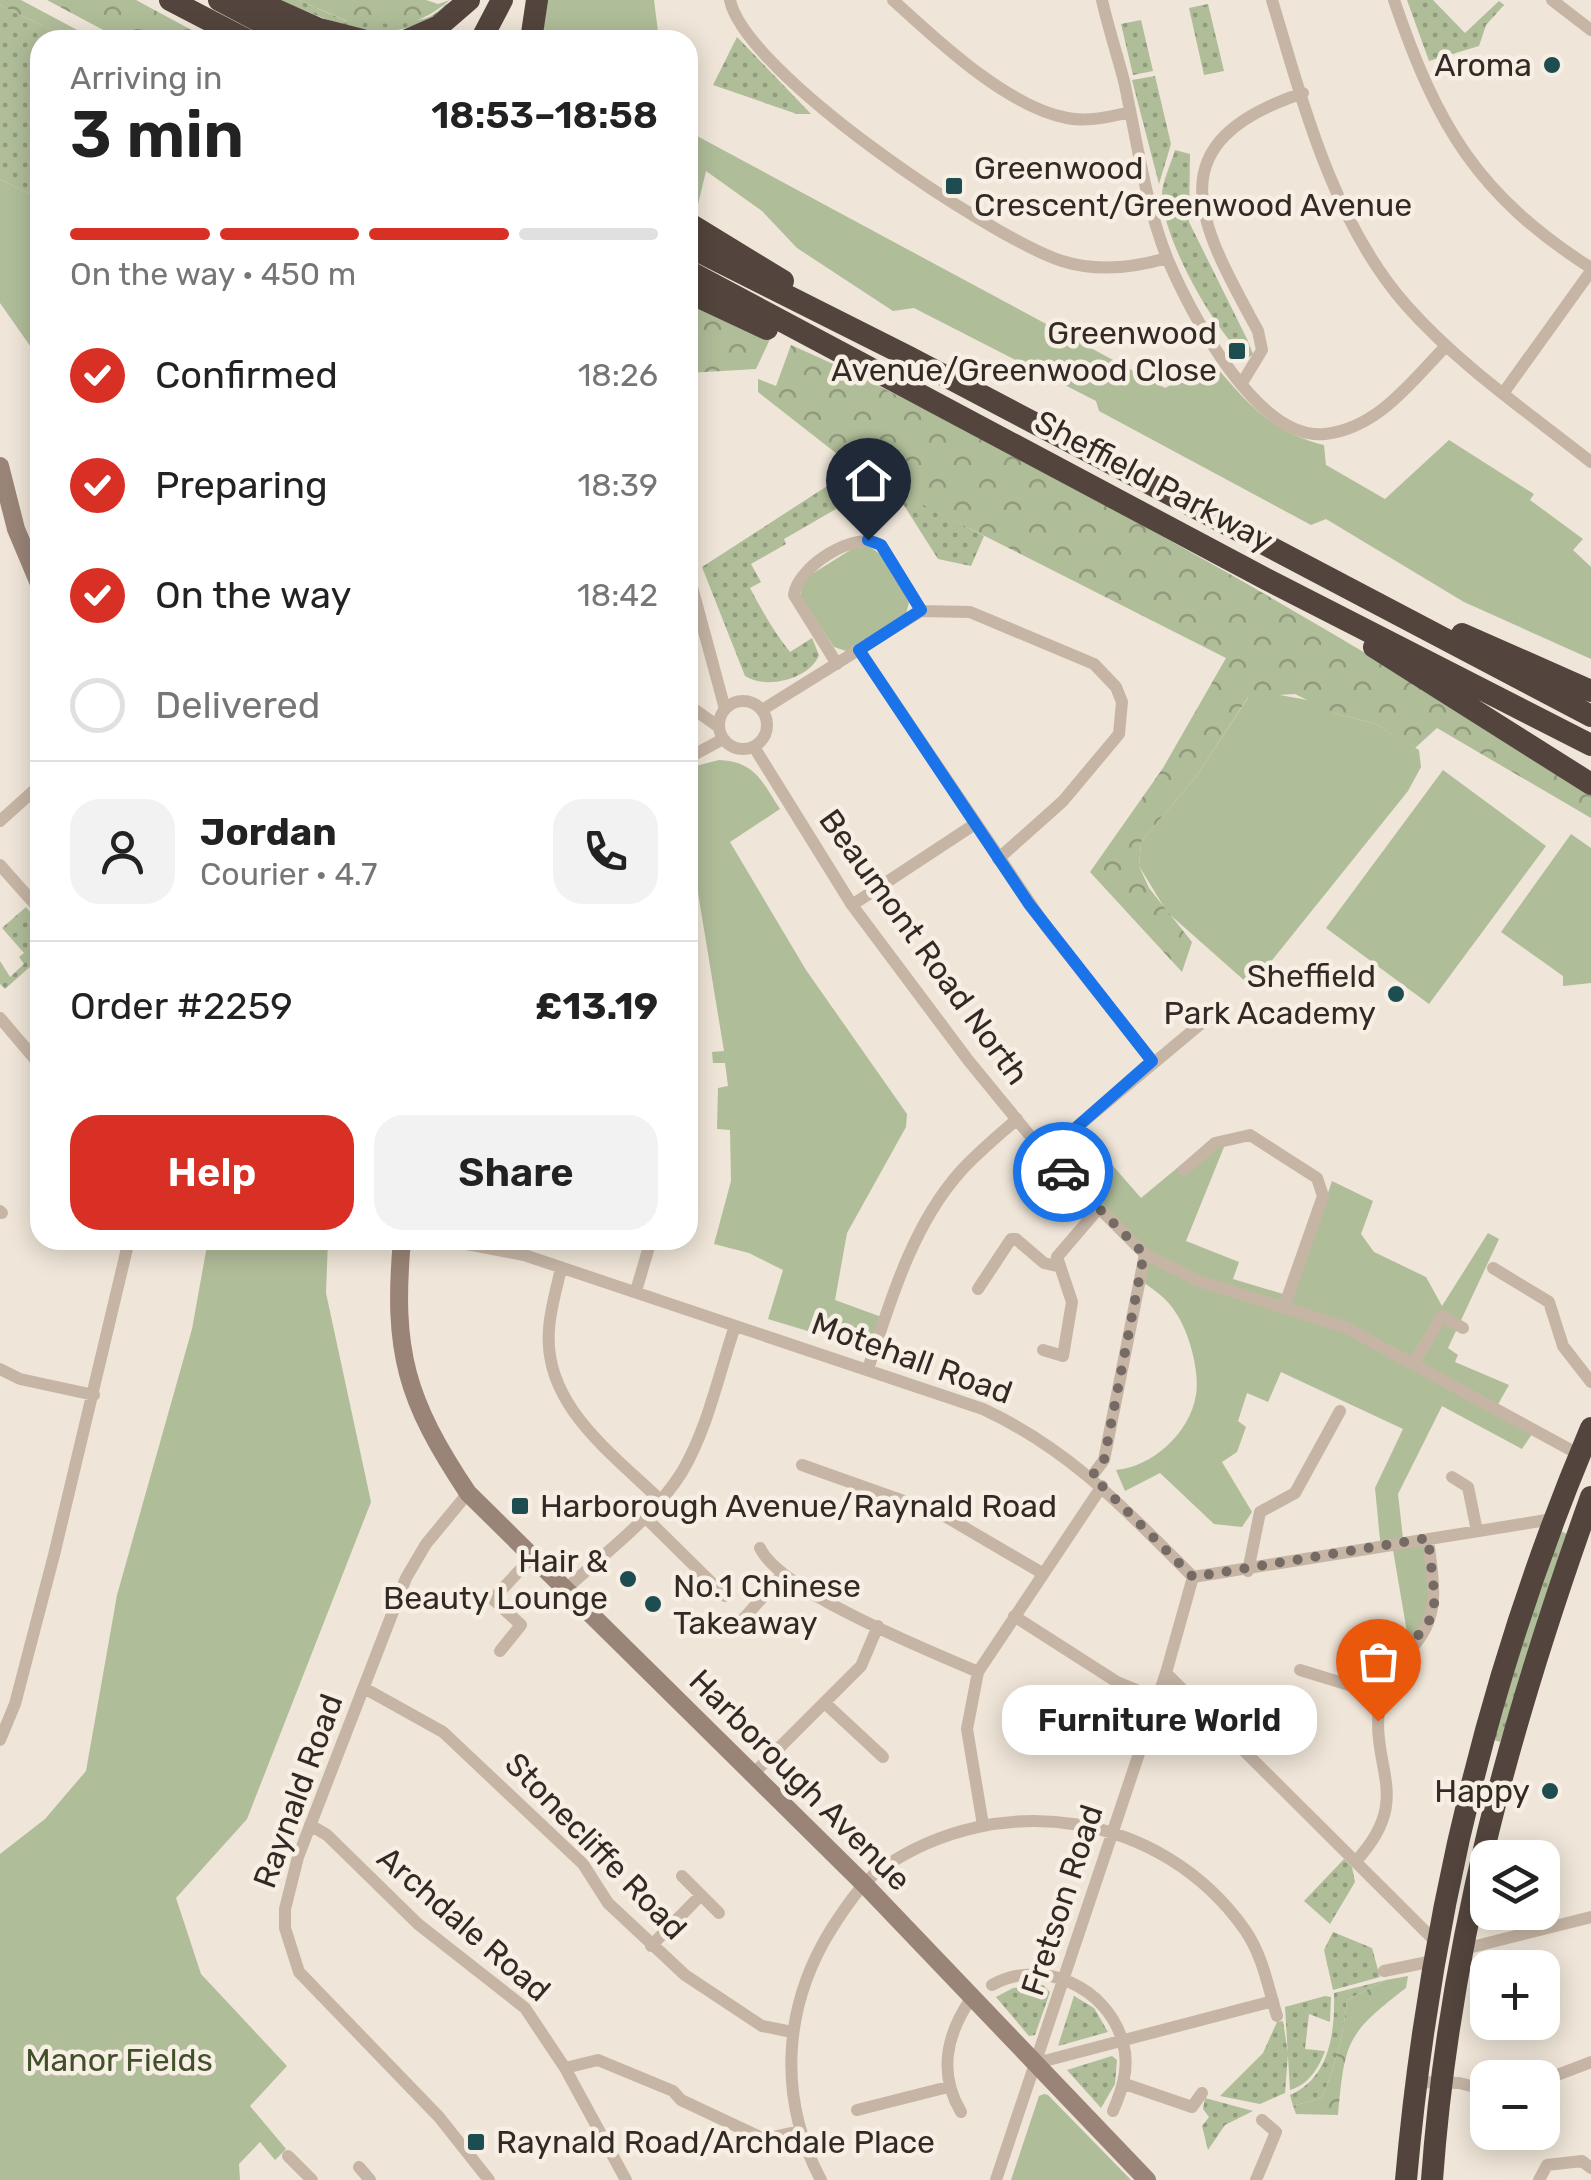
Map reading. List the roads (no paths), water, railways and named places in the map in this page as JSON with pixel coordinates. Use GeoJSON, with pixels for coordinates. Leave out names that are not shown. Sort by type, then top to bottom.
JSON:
{"type":"FeatureCollection","features":[{"type":"Feature","properties":{"kind":"highway"},"geometry":{"type":"LineString","coordinates":[[170,0],[210,30]]}},
{"type":"Feature","properties":{"kind":"highway"},"geometry":{"type":"LineString","coordinates":[[170,0],[228,30]]}},
{"type":"Feature","properties":{"kind":"highway"},"geometry":{"type":"LineString","coordinates":[[219,0],[276,30]]}},
{"type":"Feature","properties":{"kind":"highway"},"geometry":{"type":"LineString","coordinates":[[254,0],[326,30]]}},
{"type":"Feature","properties":{"kind":"highway"},"geometry":{"type":"LineString","coordinates":[[430,30],[469,0]]}},
{"type":"Feature","properties":{"kind":"highway"},"geometry":{"type":"LineString","coordinates":[[486,30],[502,0]]}},
{"type":"Feature","properties":{"kind":"highway"},"geometry":{"type":"LineString","coordinates":[[533,30],[538,0]]}},
{"type":"Feature","properties":{"kind":"highway"},"geometry":{"type":"LineString","coordinates":[[698,229],[909,357]]}},
{"type":"Feature","properties":{"kind":"highway","name":"Sheffield Parkway"},"geometry":{"type":"LineString","coordinates":[[698,251],[909,357],[1591,716]]}},
{"type":"Feature","properties":{"kind":"highway","name":"Sheffield Parkway"},"geometry":{"type":"LineString","coordinates":[[698,276],[1266,579],[1591,744]]}},
{"type":"Feature","properties":{"kind":"highway"},"geometry":{"type":"LineString","coordinates":[[698,297],[818,353],[877,371]]}},
{"type":"Feature","properties":{"kind":"highway"},"geometry":{"type":"LineString","coordinates":[[1266,579],[1591,784]]}},
{"type":"Feature","properties":{"kind":"highway"},"geometry":{"type":"LineString","coordinates":[[1338,584],[1591,691]]}},
{"type":"Feature","properties":{"kind":"highway"},"geometry":{"type":"LineString","coordinates":[[1406,2180],[1434,1952],[1476,1768],[1553,1520],[1585,1458],[1591,1428]]}},
{"type":"Feature","properties":{"kind":"highway"},"geometry":{"type":"LineString","coordinates":[[1432,2180],[1460,1950],[1488,1818],[1524,1690],[1591,1496]]}},
{"type":"Feature","properties":{"kind":"street"},"geometry":{"type":"LineString","coordinates":[[730,0],[740,27],[821,107],[900,169],[988,224],[1060,260],[1084,266],[1114,268],[1168,258]]}},
{"type":"Feature","properties":{"kind":"street"},"geometry":{"type":"LineString","coordinates":[[892,0],[993,82],[1042,109],[1068,118],[1130,112]]}},
{"type":"Feature","properties":{"kind":"street"},"geometry":{"type":"LineString","coordinates":[[1102,0],[1168,258],[1200,322],[1256,402],[1288,425],[1320,434],[1344,430],[1379,412],[1446,346]]}},
{"type":"Feature","properties":{"kind":"street"},"geometry":{"type":"LineString","coordinates":[[1394,0],[1417,67],[1445,124],[1480,177],[1518,217],[1591,270],[1504,392]]}},
{"type":"Feature","properties":{"kind":"street"},"geometry":{"type":"LineString","coordinates":[[1552,0],[1591,30]]}},
{"type":"Feature","properties":{"kind":"street"},"geometry":{"type":"LineString","coordinates":[[1277,1],[1303,93],[1348,216],[1404,302],[1446,346],[1591,462]]}},
{"type":"Feature","properties":{"kind":"street"},"geometry":{"type":"LineString","coordinates":[[1242,382],[1262,350],[1258,331],[1208,225],[1202,190],[1204,170],[1227,129],[1248,114],[1303,93]]}},
{"type":"Feature","properties":{"kind":"street"},"geometry":{"type":"LineString","coordinates":[[0,466],[16,529],[30,562]]}},
{"type":"Feature","properties":{"kind":"street"},"geometry":{"type":"LineString","coordinates":[[837,664],[794,595],[798,579],[852,542],[874,540],[881,545],[921,610]]}},
{"type":"Feature","properties":{"kind":"street"},"geometry":{"type":"LineString","coordinates":[[698,609],[725,709],[721,733],[698,750]]}},
{"type":"Feature","properties":{"kind":"street"},"geometry":{"type":"LineString","coordinates":[[762,710],[921,610],[970,612],[1094,664],[1116,687],[1122,702],[1118,734],[1111,748],[1063,801],[998,859]]}},
{"type":"Feature","properties":{"kind":"street"},"geometry":{"type":"LineString","coordinates":[[859,650],[998,859],[1152,1061]]}},
{"type":"Feature","properties":{"kind":"street"},"geometry":{"type":"LineString","coordinates":[[725,709],[744,701],[762,710]]}},
{"type":"Feature","properties":{"kind":"street"},"geometry":{"type":"LineString","coordinates":[[698,713],[734,748],[754,748],[767,731],[762,710]]}},
{"type":"Feature","properties":{"kind":"street","name":"Beaumont Road North"},"geometry":{"type":"LineString","coordinates":[[754,748],[852,905],[1046,1154],[1144,1254],[1200,1281],[1345,1328],[1585,1458]]}},
{"type":"Feature","properties":{"kind":"street"},"geometry":{"type":"LineString","coordinates":[[0,820],[30,794]]}},
{"type":"Feature","properties":{"kind":"street"},"geometry":{"type":"LineString","coordinates":[[852,905],[975,824]]}},
{"type":"Feature","properties":{"kind":"street"},"geometry":{"type":"LineString","coordinates":[[0,865],[30,899]]}},
{"type":"Feature","properties":{"kind":"street"},"geometry":{"type":"LineString","coordinates":[[1046,1154],[1152,1061],[1216,1012]]}},
{"type":"Feature","properties":{"kind":"street"},"geometry":{"type":"LineString","coordinates":[[0,1018],[30,1053]]}},
{"type":"Feature","properties":{"kind":"street"},"geometry":{"type":"LineString","coordinates":[[868,1368],[910,1253],[936,1206],[958,1174],[1017,1119]]}},
{"type":"Feature","properties":{"kind":"street"},"geometry":{"type":"LineString","coordinates":[[1184,1170],[1214,1144],[1250,1136],[1320,1185],[1322,1196],[1284,1307]]}},
{"type":"Feature","properties":{"kind":"street"},"geometry":{"type":"LineString","coordinates":[[1043,1350],[1063,1356],[1071,1312],[1057,1266],[1061,1250],[1098,1209]]}},
{"type":"Feature","properties":{"kind":"street"},"geometry":{"type":"LineString","coordinates":[[978,1288],[1011,1239],[1016,1238],[1044,1263],[1057,1266]]}},
{"type":"Feature","properties":{"kind":"street"},"geometry":{"type":"LineString","coordinates":[[0,1740],[19,1688],[127,1250]]}},
{"type":"Feature","properties":{"kind":"street","name":"Harborough Avenue"},"geometry":{"type":"LineString","coordinates":[[402,1250],[400,1330],[408,1380],[429,1435],[468,1493],[866,1886],[970,2000],[1146,2180]]}},
{"type":"Feature","properties":{"kind":"street","name":"Motehall Road"},"geometry":{"type":"LineString","coordinates":[[530,1250],[561,1268],[868,1368],[1011,1422],[1097,1481],[1193,1577]]}},
{"type":"Feature","properties":{"kind":"street"},"geometry":{"type":"LineString","coordinates":[[636,1292],[648,1250]]}},
{"type":"Feature","properties":{"kind":"street"},"geometry":{"type":"LineString","coordinates":[[983,1825],[967,1739],[978,1672],[1097,1481],[1144,1254]]}},
{"type":"Feature","properties":{"kind":"street"},"geometry":{"type":"LineString","coordinates":[[561,1268],[548,1330],[550,1362],[564,1404],[660,1500]]}},
{"type":"Feature","properties":{"kind":"street"},"geometry":{"type":"LineString","coordinates":[[1493,1268],[1549,1302],[1563,1346],[1591,1382]]}},
{"type":"Feature","properties":{"kind":"street"},"geometry":{"type":"LineString","coordinates":[[1413,1364],[1442,1316],[1463,1328]]}},
{"type":"Feature","properties":{"kind":"street"},"geometry":{"type":"LineString","coordinates":[[568,1588],[660,1500],[693,1449],[735,1326]]}},
{"type":"Feature","properties":{"kind":"street"},"geometry":{"type":"LineString","coordinates":[[0,1369],[20,1379],[94,1395]]}},
{"type":"Feature","properties":{"kind":"street"},"geometry":{"type":"LineString","coordinates":[[1248,1571],[1260,1512],[1294,1493],[1340,1411]]}},
{"type":"Feature","properties":{"kind":"street"},"geometry":{"type":"LineString","coordinates":[[802,1465],[943,1515],[1042,1573]]}},
{"type":"Feature","properties":{"kind":"street"},"geometry":{"type":"LineString","coordinates":[[1452,1478],[1468,1487],[1477,1531]]}},
{"type":"Feature","properties":{"kind":"street","name":"Raynald Road"},"geometry":{"type":"LineString","coordinates":[[468,1493],[426,1544],[406,1578],[310,1825],[284,1909],[285,1928],[299,1972],[439,2117],[489,2180]]}},
{"type":"Feature","properties":{"kind":"street"},"geometry":{"type":"LineString","coordinates":[[644,1517],[725,1596]]}},
{"type":"Feature","properties":{"kind":"street"},"geometry":{"type":"LineString","coordinates":[[1193,1577],[1553,1520]]}},
{"type":"Feature","properties":{"kind":"street"},"geometry":{"type":"LineString","coordinates":[[1356,1861],[1377,1839],[1388,1814],[1388,1779],[1378,1721],[1388,1676],[1431,1618],[1435,1599],[1428,1538]]}},
{"type":"Feature","properties":{"kind":"street"},"geometry":{"type":"LineString","coordinates":[[760,1548],[782,1574],[878,1626],[978,1672]]}},
{"type":"Feature","properties":{"kind":"street"},"geometry":{"type":"LineString","coordinates":[[500,1651],[521,1625],[493,1599],[534,1556]]}},
{"type":"Feature","properties":{"kind":"street"},"geometry":{"type":"LineString","coordinates":[[732,1632],[782,1574]]}},
{"type":"Feature","properties":{"kind":"street","name":"Fretson Road"},"geometry":{"type":"LineString","coordinates":[[996,2180],[1166,1673],[1193,1577]]}},
{"type":"Feature","properties":{"kind":"street"},"geometry":{"type":"LineString","coordinates":[[1014,1616],[1117,1682],[1156,1698]]}},
{"type":"Feature","properties":{"kind":"street"},"geometry":{"type":"LineString","coordinates":[[752,1776],[861,1666],[878,1626]]}},
{"type":"Feature","properties":{"kind":"street"},"geometry":{"type":"LineString","coordinates":[[1300,1670],[1382,1695]]}},
{"type":"Feature","properties":{"kind":"street"},"geometry":{"type":"LineString","coordinates":[[1166,1673],[1356,1861],[1434,1952],[1384,1971]]}},
{"type":"Feature","properties":{"kind":"street","name":"Stonecliffe Road"},"geometry":{"type":"LineString","coordinates":[[364,1688],[443,1732],[582,1864],[593,1876],[596,1889],[685,1975],[762,2026],[792,2032]]}},
{"type":"Feature","properties":{"kind":"street"},"geometry":{"type":"LineString","coordinates":[[826,1704],[882,1757]]}},
{"type":"Feature","properties":{"kind":"street"},"geometry":{"type":"LineString","coordinates":[[821,2180],[800,2130],[790,2074],[792,2032],[811,1962],[842,1912],[881,1869],[983,1825],[1031,1819],[1114,1831],[1167,1854],[1246,1931],[1263,1966],[1277,2016]]}},
{"type":"Feature","properties":{"kind":"street","name":"Archdale Road"},"geometry":{"type":"LineString","coordinates":[[310,1825],[327,1835],[418,1924],[512,1995],[565,2068],[626,2180]]}},
{"type":"Feature","properties":{"kind":"street"},"geometry":{"type":"LineString","coordinates":[[682,1876],[719,1914]]}},
{"type":"Feature","properties":{"kind":"street"},"geometry":{"type":"LineString","coordinates":[[651,1946],[701,1896]]}},
{"type":"Feature","properties":{"kind":"street"},"geometry":{"type":"LineString","coordinates":[[1460,1950],[1591,1918]]}},
{"type":"Feature","properties":{"kind":"street"},"geometry":{"type":"LineString","coordinates":[[992,1986],[1029,1974],[1065,1979],[1098,2000],[1124,2043],[1125,2084],[1112,2111]]}},
{"type":"Feature","properties":{"kind":"street"},"geometry":{"type":"LineString","coordinates":[[961,2112],[948,2087],[948,2045],[970,2000]]}},
{"type":"Feature","properties":{"kind":"street"},"geometry":{"type":"LineString","coordinates":[[1033,2064],[1273,2001]]}},
{"type":"Feature","properties":{"kind":"street"},"geometry":{"type":"LineString","coordinates":[[565,2068],[598,2060],[673,2091],[680,2100],[764,2139],[800,2130]]}},
{"type":"Feature","properties":{"kind":"street"},"geometry":{"type":"LineString","coordinates":[[1560,2073],[1591,2062]]}},
{"type":"Feature","properties":{"kind":"street"},"geometry":{"type":"LineString","coordinates":[[1416,2082],[1470,2088]]}},
{"type":"Feature","properties":{"kind":"street"},"geometry":{"type":"LineString","coordinates":[[1125,2084],[1192,2107],[1202,2093]]}},
{"type":"Feature","properties":{"kind":"street"},"geometry":{"type":"LineString","coordinates":[[856,2110],[948,2087]]}},
{"type":"Feature","properties":{"kind":"street"},"geometry":{"type":"LineString","coordinates":[[1256,2180],[1281,2129],[1262,2120]]}},
{"type":"Feature","properties":{"kind":"street"},"geometry":{"type":"LineString","coordinates":[[288,2156],[312,2180]]}},
{"type":"Feature","properties":{"kind":"street"},"geometry":{"type":"LineString","coordinates":[[1539,2180],[1546,2165],[1582,2161],[1591,2168]]}},
{"type":"Feature","properties":{"kind":"street"},"geometry":{"type":"LineString","coordinates":[[359,2167],[370,2180]]}},
{"type":"Feature","properties":{"kind":"place","name":"Aroma"},"geometry":{"type":"Point","coordinates":[1552,65]}},
{"type":"Feature","properties":{"kind":"place","name":"Greenwood Crescent/Greenwood Avenue"},"geometry":{"type":"Point","coordinates":[954,186]}},
{"type":"Feature","properties":{"kind":"place","name":"Greenwood Avenue/Greenwood Close"},"geometry":{"type":"Point","coordinates":[1237,351]}},
{"type":"Feature","properties":{"kind":"place","name":"Sheffield Park Academy"},"geometry":{"type":"Point","coordinates":[1396,994]}},
{"type":"Feature","properties":{"kind":"place","name":"Harborough Avenue/Raynald Road"},"geometry":{"type":"Point","coordinates":[520,1506]}},
{"type":"Feature","properties":{"kind":"place","name":"Hair & Beauty Lounge"},"geometry":{"type":"Point","coordinates":[628,1579]}},
{"type":"Feature","properties":{"kind":"place","name":"No.1 Chinese Takeaway"},"geometry":{"type":"Point","coordinates":[653,1604]}},
{"type":"Feature","properties":{"kind":"place","name":"Furniture World"},"geometry":{"type":"Point","coordinates":[1378,1721]}},
{"type":"Feature","properties":{"kind":"place","name":"Happy"},"geometry":{"type":"Point","coordinates":[1550,1791]}},
{"type":"Feature","properties":{"kind":"place","name":"Raynald Road/Archdale Place"},"geometry":{"type":"Point","coordinates":[476,2142]}},
{"type":"Feature","properties":{"kind":"park label","name":"Manor Fields"},"geometry":{"type":"Point","coordinates":[119,2060]}}]}
